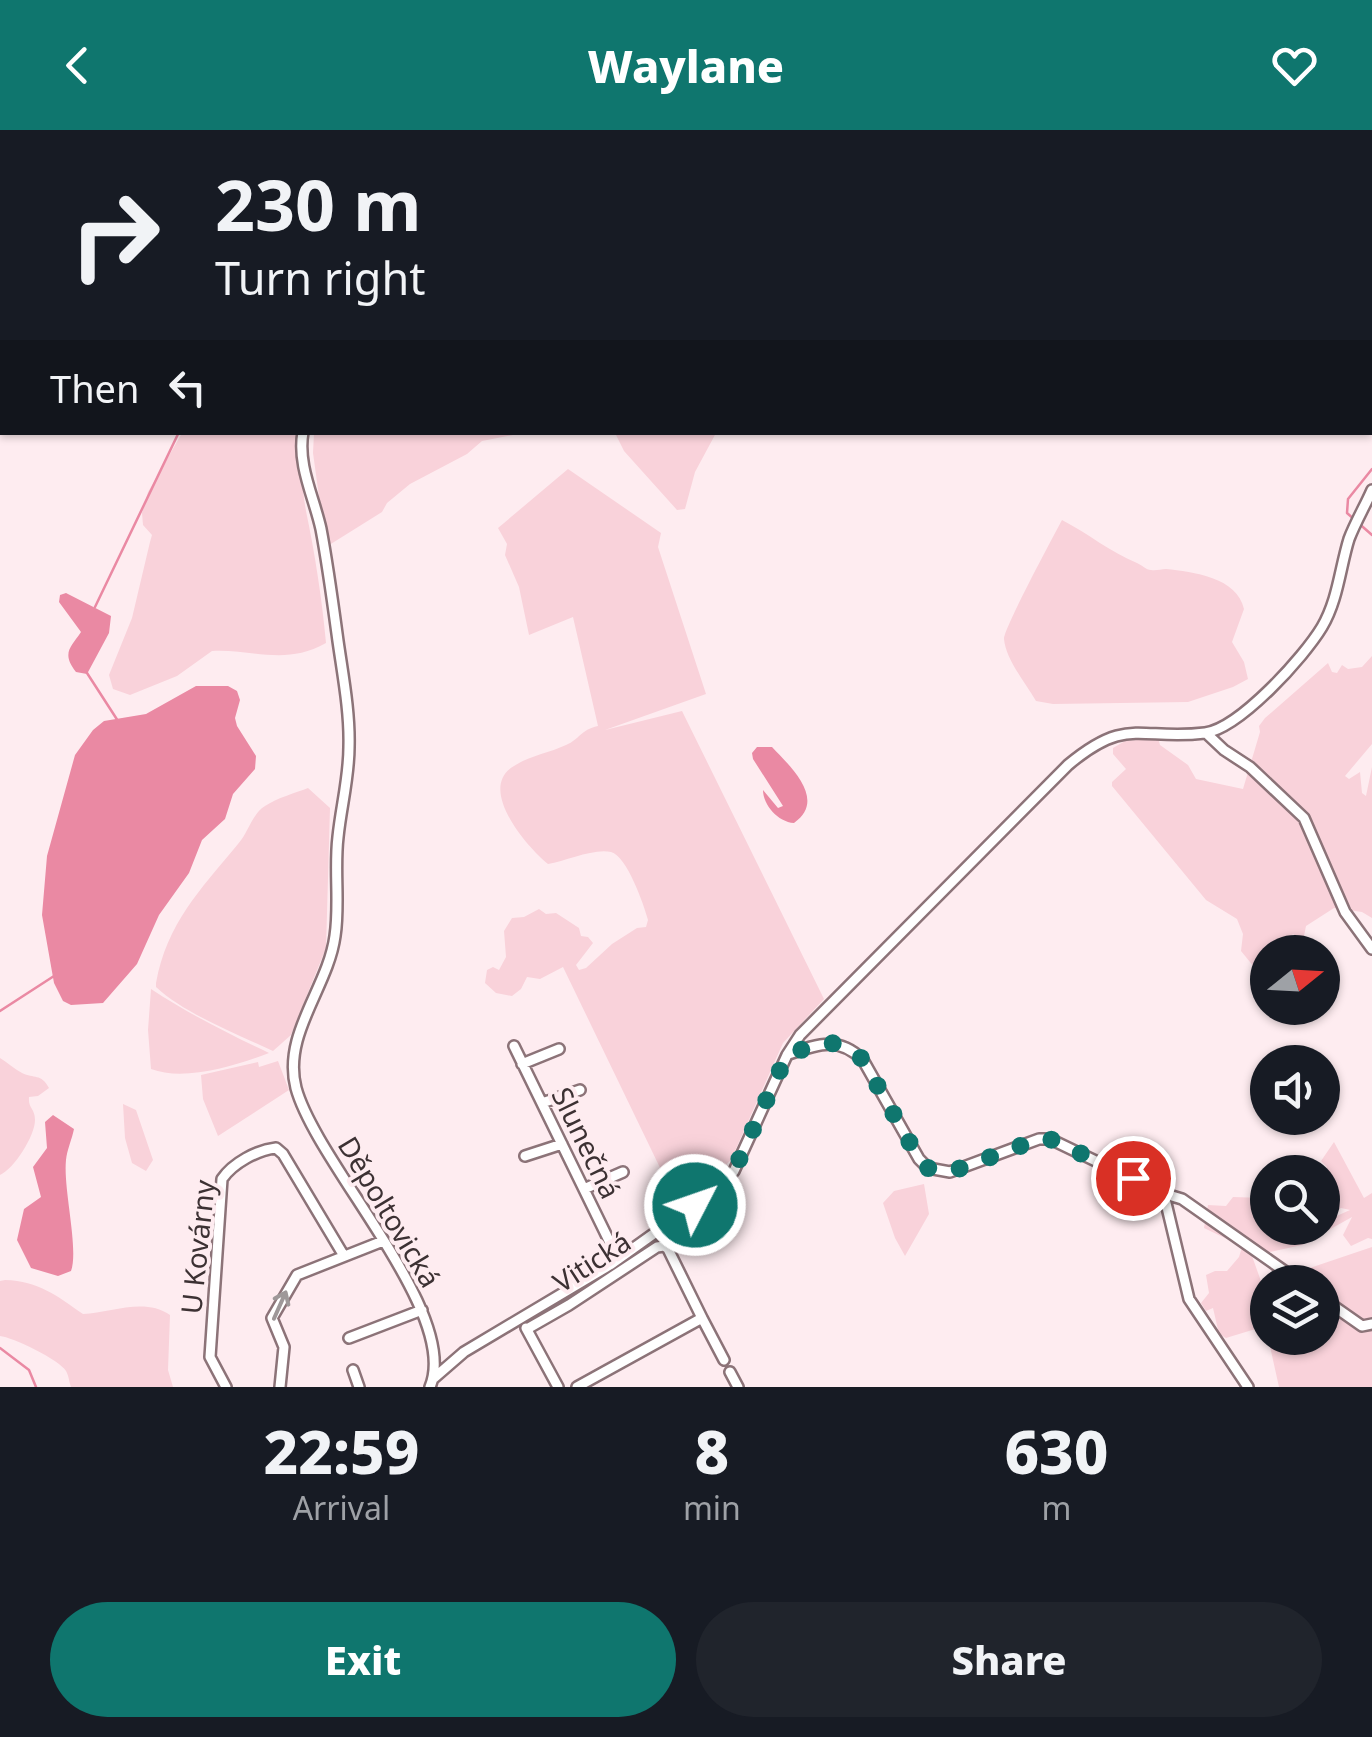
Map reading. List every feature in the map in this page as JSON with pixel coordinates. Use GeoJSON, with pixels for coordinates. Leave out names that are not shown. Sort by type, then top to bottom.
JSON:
{"type":"FeatureCollection","features":[{"type":"Feature","properties":{"kind":"street","name":"Děpoltovická"},"geometry":{"type":"LineString","coordinates":[[303,435],[301,455],[325,551],[350,744],[338,838],[335,936],[296,1043],[293,1072],[318,1138],[422,1310],[433,1352],[432,1382]]}},
{"type":"Feature","properties":{"kind":"street"},"geometry":{"type":"LineString","coordinates":[[1372,490],[1350,538],[1334,600],[1322,627],[1247,712],[1226,726],[1206,732],[1304,818],[1345,912],[1372,950]]}},
{"type":"Feature","properties":{"kind":"street","name":"Děpoltovická"},"geometry":{"type":"LineString","coordinates":[[432,1382],[464,1352],[618,1259],[695,1205],[734,1171],[800,1034],[1068,765],[1115,735],[1136,731],[1206,732]]}},
{"type":"Feature","properties":{"kind":"street"},"geometry":{"type":"LineString","coordinates":[[787,1055],[827,1042],[852,1048],[928,1168],[950,1172],[1039,1139],[1050,1139],[1182,1200],[1276,1265]]}},
{"type":"Feature","properties":{"kind":"street","name":"Slunečná"},"geometry":{"type":"LineString","coordinates":[[514,1046],[618,1259]]}},
{"type":"Feature","properties":{"kind":"street"},"geometry":{"type":"LineString","coordinates":[[522,1064],[559,1050]]}},
{"type":"Feature","properties":{"kind":"street"},"geometry":{"type":"LineString","coordinates":[[542,1103],[580,1090]]}},
{"type":"Feature","properties":{"kind":"street"},"geometry":{"type":"LineString","coordinates":[[525,1156],[562,1144]]}},
{"type":"Feature","properties":{"kind":"street","name":"U Kovárny"},"geometry":{"type":"LineString","coordinates":[[226,1387],[210,1356],[222,1178],[230,1167],[268,1148],[276,1148],[344,1256]]}},
{"type":"Feature","properties":{"kind":"street"},"geometry":{"type":"LineString","coordinates":[[584,1189],[623,1172]]}},
{"type":"Feature","properties":{"kind":"street"},"geometry":{"type":"LineString","coordinates":[[1160,1192],[1165,1198],[1189,1298],[1248,1387]]}},
{"type":"Feature","properties":{"kind":"street"},"geometry":{"type":"LineString","coordinates":[[280,1387],[284,1347],[273,1322],[274,1314],[297,1275],[383,1241]]}},
{"type":"Feature","properties":{"kind":"street","name":"Vitická"},"geometry":{"type":"LineString","coordinates":[[527,1329],[664,1246],[724,1360]]}},
{"type":"Feature","properties":{"kind":"street"},"geometry":{"type":"LineString","coordinates":[[349,1338],[422,1310]]}},
{"type":"Feature","properties":{"kind":"street"},"geometry":{"type":"LineString","coordinates":[[1340,1311],[1362,1326],[1372,1324]]}},
{"type":"Feature","properties":{"kind":"street"},"geometry":{"type":"LineString","coordinates":[[520,1318],[558,1387]]}},
{"type":"Feature","properties":{"kind":"street"},"geometry":{"type":"LineString","coordinates":[[577,1387],[702,1318]]}},
{"type":"Feature","properties":{"kind":"street"},"geometry":{"type":"LineString","coordinates":[[353,1370],[358,1387]]}},
{"type":"Feature","properties":{"kind":"street"},"geometry":{"type":"LineString","coordinates":[[730,1372],[738,1387]]}},
{"type":"Feature","properties":{"kind":"shaded area"},"geometry":{"type":"Polygon","coordinates":[[[181,435],[301,435],[304,501],[326,643],[283,655],[212,651],[177,676],[130,695],[113,689],[109,675],[132,618],[152,535],[143,525],[148,492],[181,435]]]}},
{"type":"Feature","properties":{"kind":"shaded area"},"geometry":{"type":"Polygon","coordinates":[[[314,435],[513,435],[482,441],[467,454],[410,484],[382,512],[326,547],[314,435]]]}},
{"type":"Feature","properties":{"kind":"shaded area"},"geometry":{"type":"Polygon","coordinates":[[[616,435],[715,435],[695,472],[685,509],[677,510],[624,451],[616,435]]]}},
{"type":"Feature","properties":{"kind":"shaded area"},"geometry":{"type":"Polygon","coordinates":[[[568,469],[661,533],[658,547],[706,694],[605,730],[682,711],[824,999],[783,1043],[731,1160],[679,1207],[563,967],[540,979],[527,977],[512,996],[496,993],[485,983],[487,970],[499,970],[506,957],[504,931],[512,918],[539,909],[546,914],[556,913],[579,928],[581,936],[593,943],[576,965],[579,970],[612,944],[637,928],[646,927],[648,920],[634,882],[617,855],[597,852],[548,864],[528,845],[509,817],[500,788],[504,776],[514,766],[566,745],[598,726],[573,617],[529,635],[519,587],[505,555],[507,544],[498,528],[568,469]]]}},
{"type":"Feature","properties":{"kind":"shaded area"},"geometry":{"type":"Polygon","coordinates":[[[1062,520],[1147,569],[1201,575],[1233,590],[1244,609],[1232,642],[1244,662],[1248,679],[1188,702],[1036,701],[1012,663],[1004,639],[1062,520]]]}},
{"type":"Feature","properties":{"kind":"shaded area"},"geometry":{"type":"Polygon","coordinates":[[[66,593],[111,616],[109,633],[87,674],[76,672],[69,660],[69,650],[81,632],[59,602],[60,595],[66,593]]]}},
{"type":"Feature","properties":{"kind":"shaded area"},"geometry":{"type":"Polygon","coordinates":[[[1372,656],[1372,744],[1345,776],[1349,779],[1360,772],[1362,793],[1366,796],[1372,767],[1372,918],[1362,912],[1334,908],[1306,926],[1304,935],[1250,935],[1250,962],[1241,951],[1243,934],[1237,919],[1206,900],[1112,786],[1126,769],[1113,754],[1113,748],[1125,741],[1158,738],[1160,745],[1188,765],[1196,779],[1243,789],[1259,726],[1265,718],[1328,663],[1332,672],[1337,673],[1342,665],[1348,669],[1362,667],[1372,656]]]}},
{"type":"Feature","properties":{"kind":"shaded area"},"geometry":{"type":"Polygon","coordinates":[[[196,686],[228,686],[237,691],[240,700],[235,718],[256,756],[255,769],[233,794],[225,819],[202,840],[189,873],[159,915],[137,964],[103,1003],[71,1005],[63,1001],[54,983],[42,915],[47,856],[75,755],[104,721],[146,714],[196,686]]]}},
{"type":"Feature","properties":{"kind":"shaded area"},"geometry":{"type":"Polygon","coordinates":[[[757,747],[772,747],[807,794],[803,814],[794,823],[777,816],[766,801],[763,790],[778,808],[783,806],[753,759],[757,747]]]}},
{"type":"Feature","properties":{"kind":"shaded area"},"geometry":{"type":"Polygon","coordinates":[[[308,788],[330,808],[326,948],[291,1035],[273,1051],[196,1015],[168,997],[156,983],[177,925],[257,814],[265,806],[308,788]]]}},
{"type":"Feature","properties":{"kind":"shaded area"},"geometry":{"type":"Polygon","coordinates":[[[151,989],[269,1053],[195,1073],[151,1069],[151,989]]]}},
{"type":"Feature","properties":{"kind":"shaded area"},"geometry":{"type":"Polygon","coordinates":[[[0,1058],[22,1073],[40,1078],[49,1088],[29,1097],[35,1120],[32,1134],[17,1159],[0,1175],[0,1058]]]}},
{"type":"Feature","properties":{"kind":"shaded area"},"geometry":{"type":"Polygon","coordinates":[[[278,1061],[289,1090],[218,1136],[203,1099],[201,1075],[278,1061]]]}},
{"type":"Feature","properties":{"kind":"shaded area"},"geometry":{"type":"Polygon","coordinates":[[[123,1104],[136,1110],[153,1160],[146,1171],[132,1163],[125,1138],[123,1104]]]}},
{"type":"Feature","properties":{"kind":"shaded area"},"geometry":{"type":"Polygon","coordinates":[[[53,1115],[74,1129],[66,1172],[73,1261],[71,1271],[58,1276],[31,1268],[17,1240],[24,1209],[41,1197],[33,1167],[47,1148],[45,1122],[53,1115]]]}},
{"type":"Feature","properties":{"kind":"shaded area"},"geometry":{"type":"Polygon","coordinates":[[[1334,1142],[1364,1198],[1372,1193],[1372,1239],[1351,1246],[1343,1235],[1352,1217],[1340,1224],[1340,1214],[1350,1210],[1340,1208],[1340,1155],[1325,1155],[1334,1142]]]}},
{"type":"Feature","properties":{"kind":"shaded area"},"geometry":{"type":"Polygon","coordinates":[[[924,1184],[929,1214],[905,1256],[883,1203],[894,1191],[924,1184]]]}},
{"type":"Feature","properties":{"kind":"shaded area"},"geometry":{"type":"Polygon","coordinates":[[[1233,1197],[1250,1198],[1250,1245],[1302,1245],[1252,1256],[1255,1265],[1250,1265],[1250,1331],[1226,1338],[1219,1334],[1213,1308],[1206,1311],[1201,1303],[1209,1293],[1206,1275],[1227,1271],[1239,1257],[1244,1241],[1229,1240],[1204,1228],[1208,1205],[1226,1206],[1233,1197]]]}},
{"type":"Feature","properties":{"kind":"shaded area"},"geometry":{"type":"Polygon","coordinates":[[[1372,1247],[1372,1387],[1279,1387],[1272,1355],[1340,1355],[1340,1265],[1319,1265],[1372,1247]]]}},
{"type":"Feature","properties":{"kind":"shaded area"},"geometry":{"type":"Polygon","coordinates":[[[0,1281],[38,1286],[83,1314],[149,1307],[170,1315],[168,1370],[173,1387],[71,1387],[66,1371],[55,1361],[0,1336],[0,1281]]]}},
{"type":"Feature","properties":{"kind":"waterway"},"geometry":{"type":"LineString","coordinates":[[95,607],[178,435]]}},
{"type":"Feature","properties":{"kind":"waterway"},"geometry":{"type":"LineString","coordinates":[[1372,469],[1348,499],[1347,513],[1372,535]]}},
{"type":"Feature","properties":{"kind":"waterway"},"geometry":{"type":"LineString","coordinates":[[87,673],[118,721]]}},
{"type":"Feature","properties":{"kind":"waterway"},"geometry":{"type":"LineString","coordinates":[[0,1011],[54,976]]}},
{"type":"Feature","properties":{"kind":"waterway"},"geometry":{"type":"LineString","coordinates":[[0,1348],[29,1370],[36,1387]]}},
{"type":"Feature","properties":{"kind":"route"},"geometry":{"type":"LineString","coordinates":[[695,1205],[734,1171],[787,1055],[827,1042],[852,1048],[863,1060],[919,1159],[928,1168],[950,1172],[1039,1139],[1050,1139],[1133,1178]]}}]}
